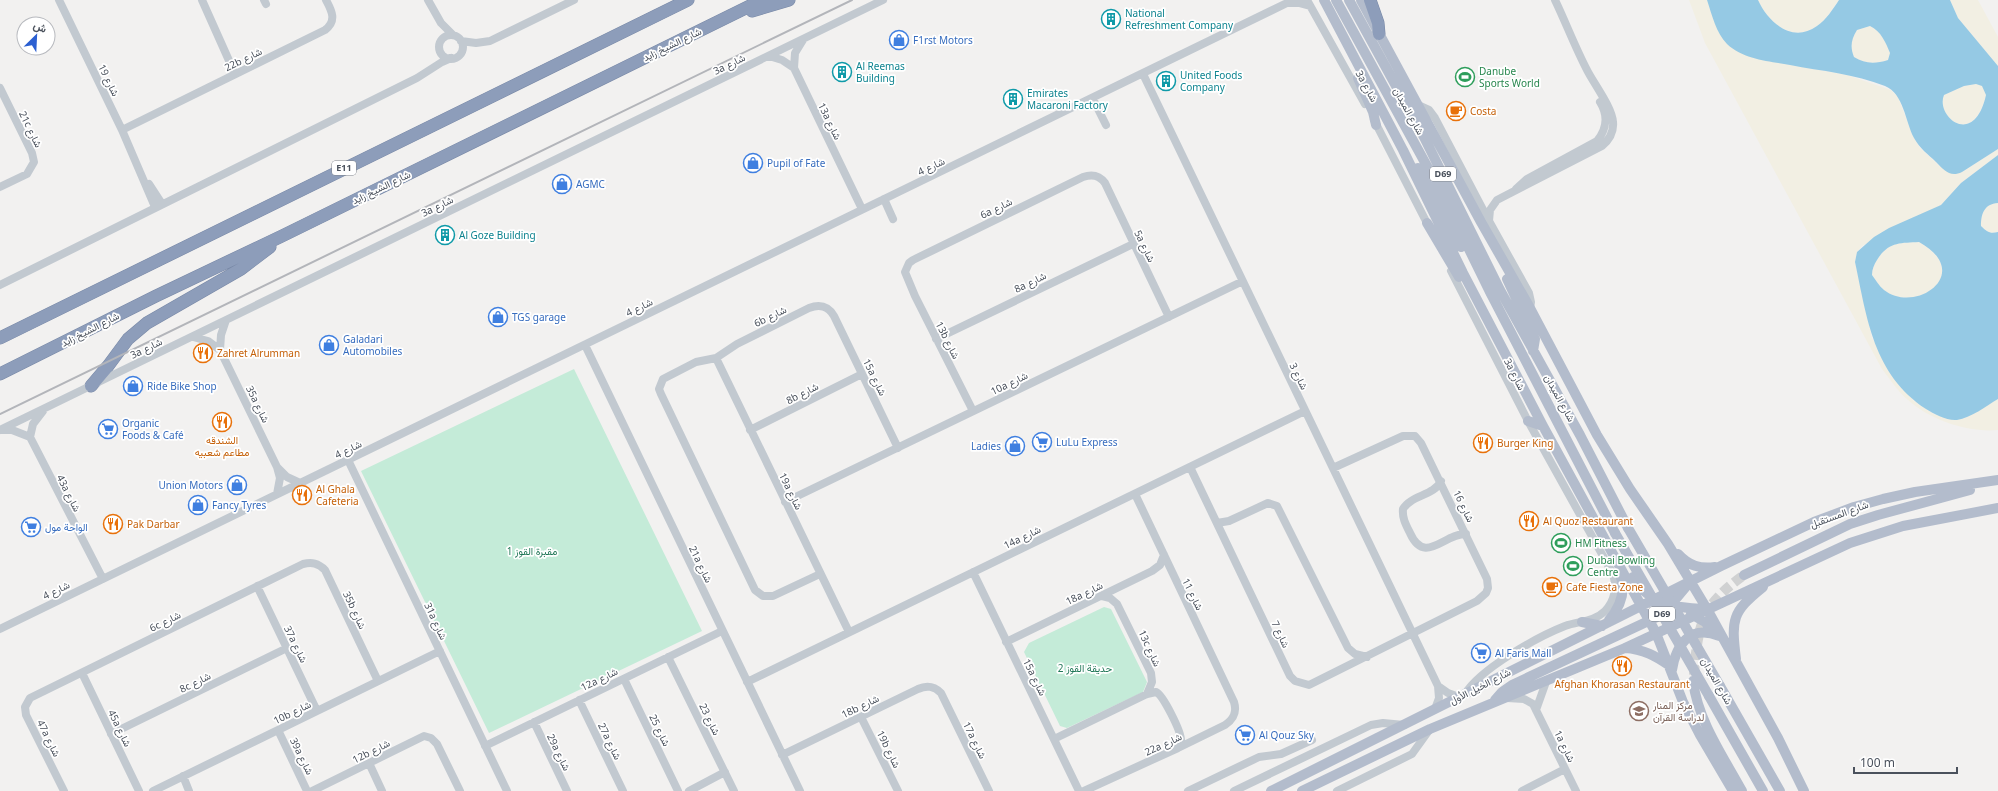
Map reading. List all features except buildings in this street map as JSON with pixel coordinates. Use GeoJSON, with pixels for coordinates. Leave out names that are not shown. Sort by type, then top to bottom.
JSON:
{"type":"FeatureCollection","features":[{"type":"Feature","properties":{"kind":"highway","name":"E11"},"geometry":{"type":"LineString","coordinates":[[0,338],[688,0]]}},
{"type":"Feature","properties":{"kind":"highway","name":"شارع الشيخ زايد"},"geometry":{"type":"LineString","coordinates":[[0,374],[156,296],[282,236],[762,0]]}},
{"type":"Feature","properties":{"kind":"highway"},"geometry":{"type":"LineString","coordinates":[[729,16],[789,0]]}},
{"type":"Feature","properties":{"kind":"highway"},"geometry":{"type":"LineString","coordinates":[[1370,0],[1378,23],[1379,34]]}},
{"type":"Feature","properties":{"kind":"highway"},"geometry":{"type":"LineString","coordinates":[[91,386],[128,339],[147,322],[241,269],[282,236]]}},
{"type":"Feature","properties":{"kind":"highway"},"geometry":{"type":"LineString","coordinates":[[0,330],[26,325]]}},
{"type":"Feature","properties":{"kind":"main road"},"geometry":{"type":"LineString","coordinates":[[1324,0],[1403,150],[1480,306],[1543,426],[1650,621],[1671,668],[1683,702],[1700,735],[1733,791]]}},
{"type":"Feature","properties":{"kind":"main road","name":"شارع الميدان"},"geometry":{"type":"LineString","coordinates":[[1336,0],[1439,188],[1615,533],[1763,791]]}},
{"type":"Feature","properties":{"kind":"main road","name":"شارع الميدان"},"geometry":{"type":"LineString","coordinates":[[1349,0],[1430,150],[1533,351],[1580,436],[1628,528],[1780,791]]}},
{"type":"Feature","properties":{"kind":"main road"},"geometry":{"type":"LineString","coordinates":[[1361,0],[1505,266],[1530,308],[1597,435],[1630,489],[1668,544],[1707,609],[1778,738],[1804,791]]}},
{"type":"Feature","properties":{"kind":"main road"},"geometry":{"type":"LineString","coordinates":[[1358,66],[1357,76],[1373,112],[1376,125]]}},
{"type":"Feature","properties":{"kind":"main road"},"geometry":{"type":"LineString","coordinates":[[1403,150],[1414,160],[1480,283],[1485,290],[1492,294]]}},
{"type":"Feature","properties":{"kind":"main road"},"geometry":{"type":"LineString","coordinates":[[1427,223],[1464,286],[1480,306]]}},
{"type":"Feature","properties":{"kind":"main road"},"geometry":{"type":"LineString","coordinates":[[1505,266],[1509,285],[1534,339],[1533,351]]}},
{"type":"Feature","properties":{"kind":"main road"},"geometry":{"type":"LineString","coordinates":[[1528,420],[1543,426]]}},
{"type":"Feature","properties":{"kind":"main road","name":"شارع المستقبل"},"geometry":{"type":"LineString","coordinates":[[1692,584],[1721,566],[1814,522],[1854,507],[1915,492],[1983,484],[1998,480]]}},
{"type":"Feature","properties":{"kind":"main road"},"geometry":{"type":"LineString","coordinates":[[1744,575],[1850,524],[1892,511],[1959,494],[1983,484]]}},
{"type":"Feature","properties":{"kind":"main road"},"geometry":{"type":"LineString","coordinates":[[1642,606],[1707,609],[1835,549],[1882,532],[1998,508]]}},
{"type":"Feature","properties":{"kind":"main road"},"geometry":{"type":"LineString","coordinates":[[1668,544],[1690,564],[1703,568],[1721,566]]}},
{"type":"Feature","properties":{"kind":"main road"},"geometry":{"type":"LineString","coordinates":[[1610,548],[1620,555],[1642,590],[1655,599],[1695,615],[1722,638]]}},
{"type":"Feature","properties":{"kind":"main road"},"geometry":{"type":"LineString","coordinates":[[1582,622],[1604,625],[1620,604],[1623,590],[1621,576],[1612,558],[1610,548]]}},
{"type":"Feature","properties":{"kind":"main road"},"geometry":{"type":"LineString","coordinates":[[1737,664],[1733,632],[1738,610],[1744,602],[1776,576]]}},
{"type":"Feature","properties":{"kind":"main road"},"geometry":{"type":"LineString","coordinates":[[1656,633],[1673,607],[1692,584]]}},
{"type":"Feature","properties":{"kind":"main road","name":"شارع الخيل الأول"},"geometry":{"type":"LineString","coordinates":[[1271,791],[1655,599],[1692,584]]}},
{"type":"Feature","properties":{"kind":"main road"},"geometry":{"type":"LineString","coordinates":[[1498,700],[1502,692],[1512,685],[1650,621],[1673,607]]}},
{"type":"Feature","properties":{"kind":"main road","name":"شارع الخيل الأول"},"geometry":{"type":"LineString","coordinates":[[1302,791],[1430,729],[1625,648],[1707,609]]}},
{"type":"Feature","properties":{"kind":"main road"},"geometry":{"type":"LineString","coordinates":[[1671,668],[1676,652],[1687,638],[1705,633],[1722,638]]}},
{"type":"Feature","properties":{"kind":"main road"},"geometry":{"type":"LineString","coordinates":[[1625,648],[1634,648],[1651,654],[1671,668]]}},
{"type":"Feature","properties":{"kind":"main road"},"geometry":{"type":"LineString","coordinates":[[1693,681],[1702,716],[1742,791]]}},
{"type":"Feature","properties":{"kind":"street","name":"شارع 19"},"geometry":{"type":"LineString","coordinates":[[59,0],[121,127],[139,170],[159,206]]}},
{"type":"Feature","properties":{"kind":"street"},"geometry":{"type":"LineString","coordinates":[[202,0],[227,54],[238,73]]}},
{"type":"Feature","properties":{"kind":"street","name":"22b شارع"},"geometry":{"type":"LineString","coordinates":[[121,127],[151,115],[325,30],[333,20],[332,12],[326,0]]}},
{"type":"Feature","properties":{"kind":"street"},"geometry":{"type":"LineString","coordinates":[[428,0],[434,13],[441,41],[441,51],[429,71]]}},
{"type":"Feature","properties":{"kind":"street"},"geometry":{"type":"LineString","coordinates":[[434,13],[453,35],[461,41],[476,43],[490,41],[574,0]]}},
{"type":"Feature","properties":{"kind":"street","name":"3a شارع"},"geometry":{"type":"LineString","coordinates":[[0,430],[883,0]]}},
{"type":"Feature","properties":{"kind":"street"},"geometry":{"type":"LineString","coordinates":[[1476,197],[1485,202],[1497,200],[1516,189],[1530,184],[1602,146],[1608,139],[1613,127],[1612,114],[1588,72],[1553,0]]}},
{"type":"Feature","properties":{"kind":"street","name":"شارع 4"},"geometry":{"type":"LineString","coordinates":[[0,629],[862,209],[1093,99],[1289,2],[1309,3]]}},
{"type":"Feature","properties":{"kind":"street","name":"3a شارع"},"geometry":{"type":"LineString","coordinates":[[1309,3],[1376,125],[1528,420],[1614,579],[1614,595],[1609,606],[1601,614],[1562,628],[1524,648],[1480,675],[1462,695]]}},
{"type":"Feature","properties":{"kind":"street"},"geometry":{"type":"LineString","coordinates":[[441,41],[446,36],[453,35]]}},
{"type":"Feature","properties":{"kind":"street"},"geometry":{"type":"LineString","coordinates":[[769,56],[782,60],[794,68],[795,53],[803,39]]}},
{"type":"Feature","properties":{"kind":"street"},"geometry":{"type":"LineString","coordinates":[[0,285],[429,71],[442,62],[461,53],[461,41]]}},
{"type":"Feature","properties":{"kind":"street"},"geometry":{"type":"LineString","coordinates":[[441,51],[443,55],[451,58]]}},
{"type":"Feature","properties":{"kind":"street","name":"13a شارع"},"geometry":{"type":"LineString","coordinates":[[794,68],[862,209]]}},
{"type":"Feature","properties":{"kind":"street","name":"شارع 3"},"geometry":{"type":"LineString","coordinates":[[1143,74],[1241,282],[1438,686]]}},
{"type":"Feature","properties":{"kind":"street","name":"21c شارع"},"geometry":{"type":"LineString","coordinates":[[0,187],[23,176],[33,167],[33,157],[1,94]]}},
{"type":"Feature","properties":{"kind":"street"},"geometry":{"type":"LineString","coordinates":[[1093,99],[1106,125]]}},
{"type":"Feature","properties":{"kind":"street"},"geometry":{"type":"LineString","coordinates":[[1418,105],[1429,110],[1435,118],[1488,221],[1529,293],[1532,302],[1530,308]]}},
{"type":"Feature","properties":{"kind":"street","name":"6a شارع"},"geometry":{"type":"LineString","coordinates":[[906,277],[906,267],[913,260],[1083,177],[1093,175],[1105,183]]}},
{"type":"Feature","properties":{"kind":"street","name":"5a شارع"},"geometry":{"type":"LineString","coordinates":[[1105,183],[1169,317]]}},
{"type":"Feature","properties":{"kind":"street"},"geometry":{"type":"LineString","coordinates":[[884,199],[893,219]]}},
{"type":"Feature","properties":{"kind":"street"},"geometry":{"type":"LineString","coordinates":[[1488,221],[1490,210],[1497,200]]}},
{"type":"Feature","properties":{"kind":"street","name":"8a شارع"},"geometry":{"type":"LineString","coordinates":[[936,339],[1133,244]]}},
{"type":"Feature","properties":{"kind":"street","name":"13b شارع"},"geometry":{"type":"LineString","coordinates":[[906,277],[973,411]]}},
{"type":"Feature","properties":{"kind":"street","name":"10a شارع"},"geometry":{"type":"LineString","coordinates":[[785,502],[1241,282]]}},
{"type":"Feature","properties":{"kind":"street","name":"6b شارع"},"geometry":{"type":"LineString","coordinates":[[716,358],[737,344],[815,306],[826,307],[834,316]]}},
{"type":"Feature","properties":{"kind":"street","name":"15a شارع"},"geometry":{"type":"LineString","coordinates":[[834,316],[898,448]]}},
{"type":"Feature","properties":{"kind":"street"},"geometry":{"type":"LineString","coordinates":[[220,350],[221,335],[226,320]]}},
{"type":"Feature","properties":{"kind":"street"},"geometry":{"type":"LineString","coordinates":[[193,337],[208,341],[220,350]]}},
{"type":"Feature","properties":{"kind":"street","name":"21a شارع"},"geometry":{"type":"LineString","coordinates":[[585,345],[800,791]]}},
{"type":"Feature","properties":{"kind":"street","name":"35a شارع"},"geometry":{"type":"LineString","coordinates":[[220,350],[278,467],[287,477],[300,483]]}},
{"type":"Feature","properties":{"kind":"street"},"geometry":{"type":"LineString","coordinates":[[716,358],[696,362],[668,376],[663,379],[659,389],[751,583],[758,593],[763,596],[773,596],[820,574]]}},
{"type":"Feature","properties":{"kind":"street","name":"19a شارع"},"geometry":{"type":"LineString","coordinates":[[716,358],[848,632]]}},
{"type":"Feature","properties":{"kind":"street","name":"8b شارع"},"geometry":{"type":"LineString","coordinates":[[750,430],[862,374]]}},
{"type":"Feature","properties":{"kind":"street"},"geometry":{"type":"LineString","coordinates":[[0,430],[12,430],[30,437],[36,418],[50,405]]}},
{"type":"Feature","properties":{"kind":"street","name":"14a شارع"},"geometry":{"type":"LineString","coordinates":[[747,682],[1305,411]]}},
{"type":"Feature","properties":{"kind":"street","name":"شارع 16"},"geometry":{"type":"LineString","coordinates":[[1332,468],[1403,436],[1411,434],[1419,439],[1441,481],[1487,579],[1488,588],[1486,593],[1477,601],[1412,633]]}},
{"type":"Feature","properties":{"kind":"street","name":"43a شارع"},"geometry":{"type":"LineString","coordinates":[[30,437],[103,579]]}},
{"type":"Feature","properties":{"kind":"street","name":"31a شارع"},"geometry":{"type":"LineString","coordinates":[[348,460],[507,791]]}},
{"type":"Feature","properties":{"kind":"street","name":"35a شارع"},"geometry":{"type":"LineString","coordinates":[[277,494],[280,478],[278,467]]}},
{"type":"Feature","properties":{"kind":"street","name":"شارع 7"},"geometry":{"type":"LineString","coordinates":[[1190,467],[1290,676],[1295,681],[1309,685],[1412,633]]}},
{"type":"Feature","properties":{"kind":"street"},"geometry":{"type":"LineString","coordinates":[[1441,481],[1436,488],[1408,503],[1403,509],[1403,518],[1412,538],[1418,546],[1428,548],[1458,535],[1466,534]]}},
{"type":"Feature","properties":{"kind":"street","name":"شارع 11"},"geometry":{"type":"LineString","coordinates":[[1134,494],[1234,702]]}},
{"type":"Feature","properties":{"kind":"street"},"geometry":{"type":"LineString","coordinates":[[1217,523],[1229,521],[1263,504],[1268,503],[1278,506],[1348,648],[1355,654],[1367,657]]}},
{"type":"Feature","properties":{"kind":"street","name":"18a شارع"},"geometry":{"type":"LineString","coordinates":[[1006,642],[1102,596],[1156,568],[1164,555]]}},
{"type":"Feature","properties":{"kind":"street","name":"35b شارع"},"geometry":{"type":"LineString","coordinates":[[303,564],[313,563],[320,565],[325,570],[378,681]]}},
{"type":"Feature","properties":{"kind":"street","name":"6c شارع"},"geometry":{"type":"LineString","coordinates":[[35,695],[303,564]]}},
{"type":"Feature","properties":{"kind":"street","name":"15a شارع"},"geometry":{"type":"LineString","coordinates":[[973,572],[1079,791]]}},
{"type":"Feature","properties":{"kind":"street","name":"37a شارع"},"geometry":{"type":"LineString","coordinates":[[257,586],[317,711]]}},
{"type":"Feature","properties":{"kind":"street","name":"13c شارع"},"geometry":{"type":"LineString","coordinates":[[1102,596],[1110,598],[1117,604],[1151,673],[1151,687],[1147,694]]}},
{"type":"Feature","properties":{"kind":"street","name":"12a شارع"},"geometry":{"type":"LineString","coordinates":[[485,746],[722,631]]}},
{"type":"Feature","properties":{"kind":"street","name":"8c شارع"},"geometry":{"type":"LineString","coordinates":[[111,734],[287,648]]}},
{"type":"Feature","properties":{"kind":"street","name":"10b شارع"},"geometry":{"type":"LineString","coordinates":[[153,791],[440,651]]}},
{"type":"Feature","properties":{"kind":"street","name":"شارع 23"},"geometry":{"type":"LineString","coordinates":[[668,657],[734,791]]}},
{"type":"Feature","properties":{"kind":"street","name":"45a شارع"},"geometry":{"type":"LineString","coordinates":[[82,673],[139,791]]}},
{"type":"Feature","properties":{"kind":"street","name":"شارع 25"},"geometry":{"type":"LineString","coordinates":[[624,679],[678,791]]}},
{"type":"Feature","properties":{"kind":"street"},"geometry":{"type":"LineString","coordinates":[[1536,710],[1546,682]]}},
{"type":"Feature","properties":{"kind":"street"},"geometry":{"type":"LineString","coordinates":[[1438,686],[1448,693],[1462,695]]}},
{"type":"Feature","properties":{"kind":"street"},"geometry":{"type":"LineString","coordinates":[[1435,709],[1439,698],[1438,686]]}},
{"type":"Feature","properties":{"kind":"street","name":"18b شارع"},"geometry":{"type":"LineString","coordinates":[[782,755],[923,687],[933,687],[938,689],[944,698]]}},
{"type":"Feature","properties":{"kind":"street"},"geometry":{"type":"LineString","coordinates":[[1054,739],[1147,694],[1156,692],[1162,697],[1181,738],[1178,748]]}},
{"type":"Feature","properties":{"kind":"street","name":"47a شارع"},"geometry":{"type":"LineString","coordinates":[[35,695],[27,702],[25,711],[64,791]]}},
{"type":"Feature","properties":{"kind":"street","name":"17a شارع"},"geometry":{"type":"LineString","coordinates":[[944,698],[989,791]]}},
{"type":"Feature","properties":{"kind":"street","name":"27a شارع"},"geometry":{"type":"LineString","coordinates":[[579,700],[623,791]]}},
{"type":"Feature","properties":{"kind":"street"},"geometry":{"type":"LineString","coordinates":[[1498,700],[1529,701],[1534,704],[1536,710]]}},
{"type":"Feature","properties":{"kind":"street","name":"22a شارع"},"geometry":{"type":"LineString","coordinates":[[1084,791],[1178,748],[1230,722],[1235,713],[1234,702]]}},
{"type":"Feature","properties":{"kind":"street","name":"1a شارع"},"geometry":{"type":"LineString","coordinates":[[1536,710],[1576,791]]}},
{"type":"Feature","properties":{"kind":"street","name":"19b شارع"},"geometry":{"type":"LineString","coordinates":[[861,717],[898,791]]}},
{"type":"Feature","properties":{"kind":"street","name":"29a شارع"},"geometry":{"type":"LineString","coordinates":[[534,722],[567,791]]}},
{"type":"Feature","properties":{"kind":"street"},"geometry":{"type":"LineString","coordinates":[[1234,791],[1371,725],[1383,722],[1405,725]]}},
{"type":"Feature","properties":{"kind":"street"},"geometry":{"type":"LineString","coordinates":[[1337,791],[1408,757],[1418,748],[1430,729]]}},
{"type":"Feature","properties":{"kind":"street","name":"39a شارع"},"geometry":{"type":"LineString","coordinates":[[278,730],[307,791]]}},
{"type":"Feature","properties":{"kind":"street","name":"12b شارع"},"geometry":{"type":"LineString","coordinates":[[312,791],[420,737],[431,738],[437,744],[460,791]]}},
{"type":"Feature","properties":{"kind":"street"},"geometry":{"type":"LineString","coordinates":[[1188,791],[1259,757],[1281,754],[1312,740]]}},
{"type":"Feature","properties":{"kind":"street"},"geometry":{"type":"LineString","coordinates":[[369,763],[382,791]]}},
{"type":"Feature","properties":{"kind":"street"},"geometry":{"type":"LineString","coordinates":[[1522,791],[1565,769]]}},
{"type":"Feature","properties":{"kind":"street"},"geometry":{"type":"LineString","coordinates":[[689,791],[725,772]]}},
{"type":"Feature","properties":{"kind":"street"},"geometry":{"type":"LineString","coordinates":[[183,776],[190,791]]}},
{"type":"Feature","properties":{"kind":"green space","name":"مقبرة القوز 1"},"geometry":{"type":"Polygon","coordinates":[[[574,369],[702,631],[489,733],[361,471],[574,369]]]}},
{"type":"Feature","properties":{"kind":"green space","name":"حديقة القوز 2"},"geometry":{"type":"Polygon","coordinates":[[[1104,607],[1111,609],[1147,682],[1143,692],[1067,728],[1060,726],[1024,652],[1029,643],[1104,607]]]}},
{"type":"Feature","properties":{"kind":"sand"},"geometry":{"type":"Polygon","coordinates":[[[1689,0],[1707,0],[1710,9],[1764,60],[1847,75],[1891,90],[1898,97],[1913,136],[1920,148],[1940,166],[1962,172],[1998,149],[1998,155],[1961,183],[1941,205],[1862,246],[1857,252],[1855,262],[1872,338],[1913,400],[1934,414],[1955,420],[1965,418],[1998,399],[1998,430],[1963,427],[1950,424],[1927,414],[1904,397],[1882,369],[1705,43],[1689,0]]]}},
{"type":"Feature","properties":{"kind":"sand"},"geometry":{"type":"Polygon","coordinates":[[[1758,0],[1839,0],[1820,24],[1808,31],[1799,33],[1782,28],[1774,23],[1762,8],[1758,0]]]}},
{"type":"Feature","properties":{"kind":"sand"},"geometry":{"type":"Polygon","coordinates":[[[1950,0],[1978,0],[1998,37],[1998,66],[1958,18],[1950,0]]]}},
{"type":"Feature","properties":{"kind":"sand"},"geometry":{"type":"Polygon","coordinates":[[[1870,26],[1880,34],[1885,41],[1890,53],[1888,60],[1870,63],[1854,57],[1852,40],[1857,30],[1870,26]]]}},
{"type":"Feature","properties":{"kind":"sand"},"geometry":{"type":"Polygon","coordinates":[[[1976,84],[1982,85],[1986,95],[1980,111],[1973,121],[1965,124],[1957,123],[1950,118],[1945,111],[1943,103],[1944,95],[1964,86],[1976,84]]]}},
{"type":"Feature","properties":{"kind":"sand"},"geometry":{"type":"Polygon","coordinates":[[[1998,203],[1998,232],[1991,233],[1981,226],[1982,217],[1984,210],[1989,205],[1998,203]]]}},
{"type":"Feature","properties":{"kind":"sand"},"geometry":{"type":"Polygon","coordinates":[[[1919,242],[1935,254],[1942,267],[1941,278],[1934,287],[1924,294],[1911,298],[1897,296],[1884,290],[1872,275],[1874,265],[1881,254],[1890,247],[1900,243],[1919,242]]]}},
{"type":"Feature","properties":{"kind":"water"},"geometry":{"type":"Polygon","coordinates":[[[1707,0],[1758,0],[1762,8],[1774,23],[1782,28],[1799,33],[1808,31],[1820,24],[1839,0],[1950,0],[1958,18],[1998,66],[1998,149],[1962,172],[1958,174],[1951,174],[1942,168],[1916,142],[1900,101],[1891,90],[1885,86],[1862,78],[1749,57],[1734,49],[1723,40],[1717,29],[1707,0]],[[1870,26],[1857,30],[1852,40],[1854,57],[1870,63],[1888,60],[1890,53],[1885,41],[1874,28],[1870,26]],[[1976,84],[1964,86],[1944,95],[1943,103],[1945,111],[1950,118],[1957,123],[1965,124],[1973,121],[1980,111],[1986,95],[1982,86],[1976,84]]]}},
{"type":"Feature","properties":{"kind":"water"},"geometry":{"type":"Polygon","coordinates":[[[1998,155],[1998,203],[1989,205],[1984,210],[1981,226],[1989,232],[1998,232],[1998,399],[1968,417],[1953,420],[1933,413],[1908,395],[1894,379],[1883,362],[1869,324],[1855,262],[1857,252],[1874,237],[1889,228],[1941,205],[1961,183],[1998,155]],[[1919,242],[1900,243],[1890,247],[1881,254],[1874,265],[1872,275],[1884,290],[1897,296],[1911,297],[1924,294],[1934,287],[1941,277],[1942,266],[1935,254],[1919,242]]]}},
{"type":"Feature","properties":{"kind":"tunnel"},"geometry":{"type":"LineString","coordinates":[[1694,675],[1697,642],[1704,618],[1710,607],[1719,597],[1744,575]]}},
{"type":"Feature","properties":{"kind":"railway"},"geometry":{"type":"LineString","coordinates":[[0,414],[852,0]]}},
{"type":"Feature","properties":{"kind":"place","name":"National Refreshment Company"},"geometry":{"type":"Point","coordinates":[1111,19]}},
{"type":"Feature","properties":{"kind":"place","name":"F1rst Motors"},"geometry":{"type":"Point","coordinates":[899,40]}},
{"type":"Feature","properties":{"kind":"place","name":"Al Reemas Building"},"geometry":{"type":"Point","coordinates":[842,72]}},
{"type":"Feature","properties":{"kind":"place","name":"Danube Sports World"},"geometry":{"type":"Point","coordinates":[1465,77]}},
{"type":"Feature","properties":{"kind":"place","name":"United Foods Company"},"geometry":{"type":"Point","coordinates":[1166,81]}},
{"type":"Feature","properties":{"kind":"place","name":"Emirates Macaroni Factory"},"geometry":{"type":"Point","coordinates":[1013,99]}},
{"type":"Feature","properties":{"kind":"place","name":"Costa"},"geometry":{"type":"Point","coordinates":[1456,111]}},
{"type":"Feature","properties":{"kind":"place","name":"Pupil of Fate"},"geometry":{"type":"Point","coordinates":[753,163]}},
{"type":"Feature","properties":{"kind":"place","name":"AGMC"},"geometry":{"type":"Point","coordinates":[562,184]}},
{"type":"Feature","properties":{"kind":"place","name":"Al Goze Building"},"geometry":{"type":"Point","coordinates":[445,235]}},
{"type":"Feature","properties":{"kind":"place","name":"TGS garage"},"geometry":{"type":"Point","coordinates":[498,317]}},
{"type":"Feature","properties":{"kind":"place","name":"Galadari Automobiles"},"geometry":{"type":"Point","coordinates":[329,345]}},
{"type":"Feature","properties":{"kind":"place","name":"Zahret Alrumman"},"geometry":{"type":"Point","coordinates":[203,353]}},
{"type":"Feature","properties":{"kind":"place","name":"Ride Bike Shop"},"geometry":{"type":"Point","coordinates":[133,386]}},
{"type":"Feature","properties":{"kind":"place","name":"الشندقه مطاعم شعبيه"},"geometry":{"type":"Point","coordinates":[222,422]}},
{"type":"Feature","properties":{"kind":"place","name":"Organic Foods & Café"},"geometry":{"type":"Point","coordinates":[108,429]}},
{"type":"Feature","properties":{"kind":"place","name":"LuLu Express"},"geometry":{"type":"Point","coordinates":[1042,442]}},
{"type":"Feature","properties":{"kind":"place","name":"Burger King"},"geometry":{"type":"Point","coordinates":[1483,443]}},
{"type":"Feature","properties":{"kind":"place","name":"Ladies"},"geometry":{"type":"Point","coordinates":[1015,446]}},
{"type":"Feature","properties":{"kind":"place","name":"Union Motors"},"geometry":{"type":"Point","coordinates":[237,485]}},
{"type":"Feature","properties":{"kind":"place","name":"Al Ghala Cafeteria"},"geometry":{"type":"Point","coordinates":[302,495]}},
{"type":"Feature","properties":{"kind":"place","name":"Fancy Tyres"},"geometry":{"type":"Point","coordinates":[198,505]}},
{"type":"Feature","properties":{"kind":"place","name":"Al Quoz Restaurant"},"geometry":{"type":"Point","coordinates":[1529,521]}},
{"type":"Feature","properties":{"kind":"place","name":"Pak Darbar"},"geometry":{"type":"Point","coordinates":[113,524]}},
{"type":"Feature","properties":{"kind":"place","name":"الواحة مول"},"geometry":{"type":"Point","coordinates":[31,527]}},
{"type":"Feature","properties":{"kind":"place","name":"HM Fitness"},"geometry":{"type":"Point","coordinates":[1561,543]}},
{"type":"Feature","properties":{"kind":"place","name":"Dubai Bowling Centre"},"geometry":{"type":"Point","coordinates":[1573,566]}},
{"type":"Feature","properties":{"kind":"place","name":"Cafe Fiesta Zone"},"geometry":{"type":"Point","coordinates":[1552,587]}},
{"type":"Feature","properties":{"kind":"place","name":"Al Faris Mall"},"geometry":{"type":"Point","coordinates":[1481,653]}},
{"type":"Feature","properties":{"kind":"place","name":"Afghan Khorasan Restaurant"},"geometry":{"type":"Point","coordinates":[1622,666]}},
{"type":"Feature","properties":{"kind":"place","name":"مركز المنار لدراسة القرآن"},"geometry":{"type":"Point","coordinates":[1639,711]}},
{"type":"Feature","properties":{"kind":"place","name":"Al Qouz Sky"},"geometry":{"type":"Point","coordinates":[1245,735]}}]}
